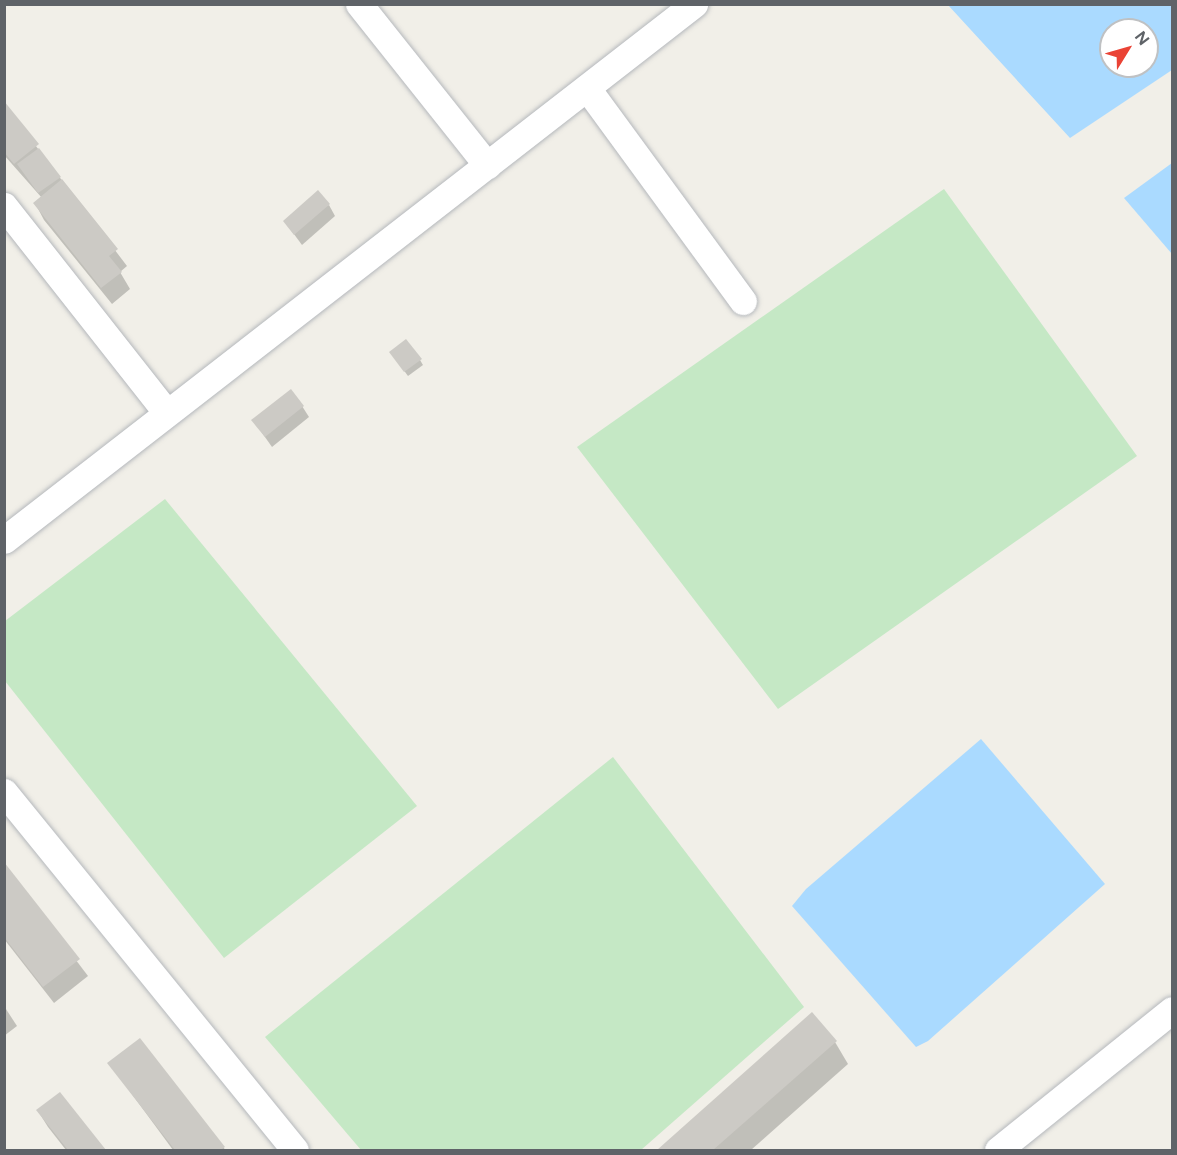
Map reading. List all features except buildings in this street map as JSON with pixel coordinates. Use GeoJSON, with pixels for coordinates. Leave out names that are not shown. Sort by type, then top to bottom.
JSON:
{"type":"FeatureCollection","features":[{"type":"Feature","properties":{"kind":"street"},"geometry":{"type":"LineString","coordinates":[[359,4],[487,165]]}},
{"type":"Feature","properties":{"kind":"street"},"geometry":{"type":"LineString","coordinates":[[4,540],[694,4]]}},
{"type":"Feature","properties":{"kind":"street"},"geometry":{"type":"LineString","coordinates":[[587,88],[743,301]]}},
{"type":"Feature","properties":{"kind":"street"},"geometry":{"type":"LineString","coordinates":[[4,206],[167,413]]}},
{"type":"Feature","properties":{"kind":"street"},"geometry":{"type":"LineString","coordinates":[[4,792],[294,1150]]}},
{"type":"Feature","properties":{"kind":"street"},"geometry":{"type":"LineString","coordinates":[[998,1150],[1173,1010]]}},
{"type":"Feature","properties":{"kind":"green space"},"geometry":{"type":"Polygon","coordinates":[[[944,189],[1137,456],[778,709],[577,447],[944,189]]]}},
{"type":"Feature","properties":{"kind":"green space"},"geometry":{"type":"Polygon","coordinates":[[[165,499],[417,806],[224,958],[5,681],[5,621],[165,499]]]}},
{"type":"Feature","properties":{"kind":"green space"},"geometry":{"type":"Polygon","coordinates":[[[613,757],[804,1007],[641,1150],[361,1150],[265,1037],[613,757]]]}},
{"type":"Feature","properties":{"kind":"water"},"geometry":{"type":"Polygon","coordinates":[[[948,5],[1172,5],[1172,70],[1070,138],[948,5]]]}},
{"type":"Feature","properties":{"kind":"water"},"geometry":{"type":"Polygon","coordinates":[[[1172,163],[1172,254],[1124,198],[1172,163]]]}},
{"type":"Feature","properties":{"kind":"water"},"geometry":{"type":"Polygon","coordinates":[[[981,739],[1105,884],[928,1041],[916,1047],[792,906],[806,889],[981,739]]]}}]}
